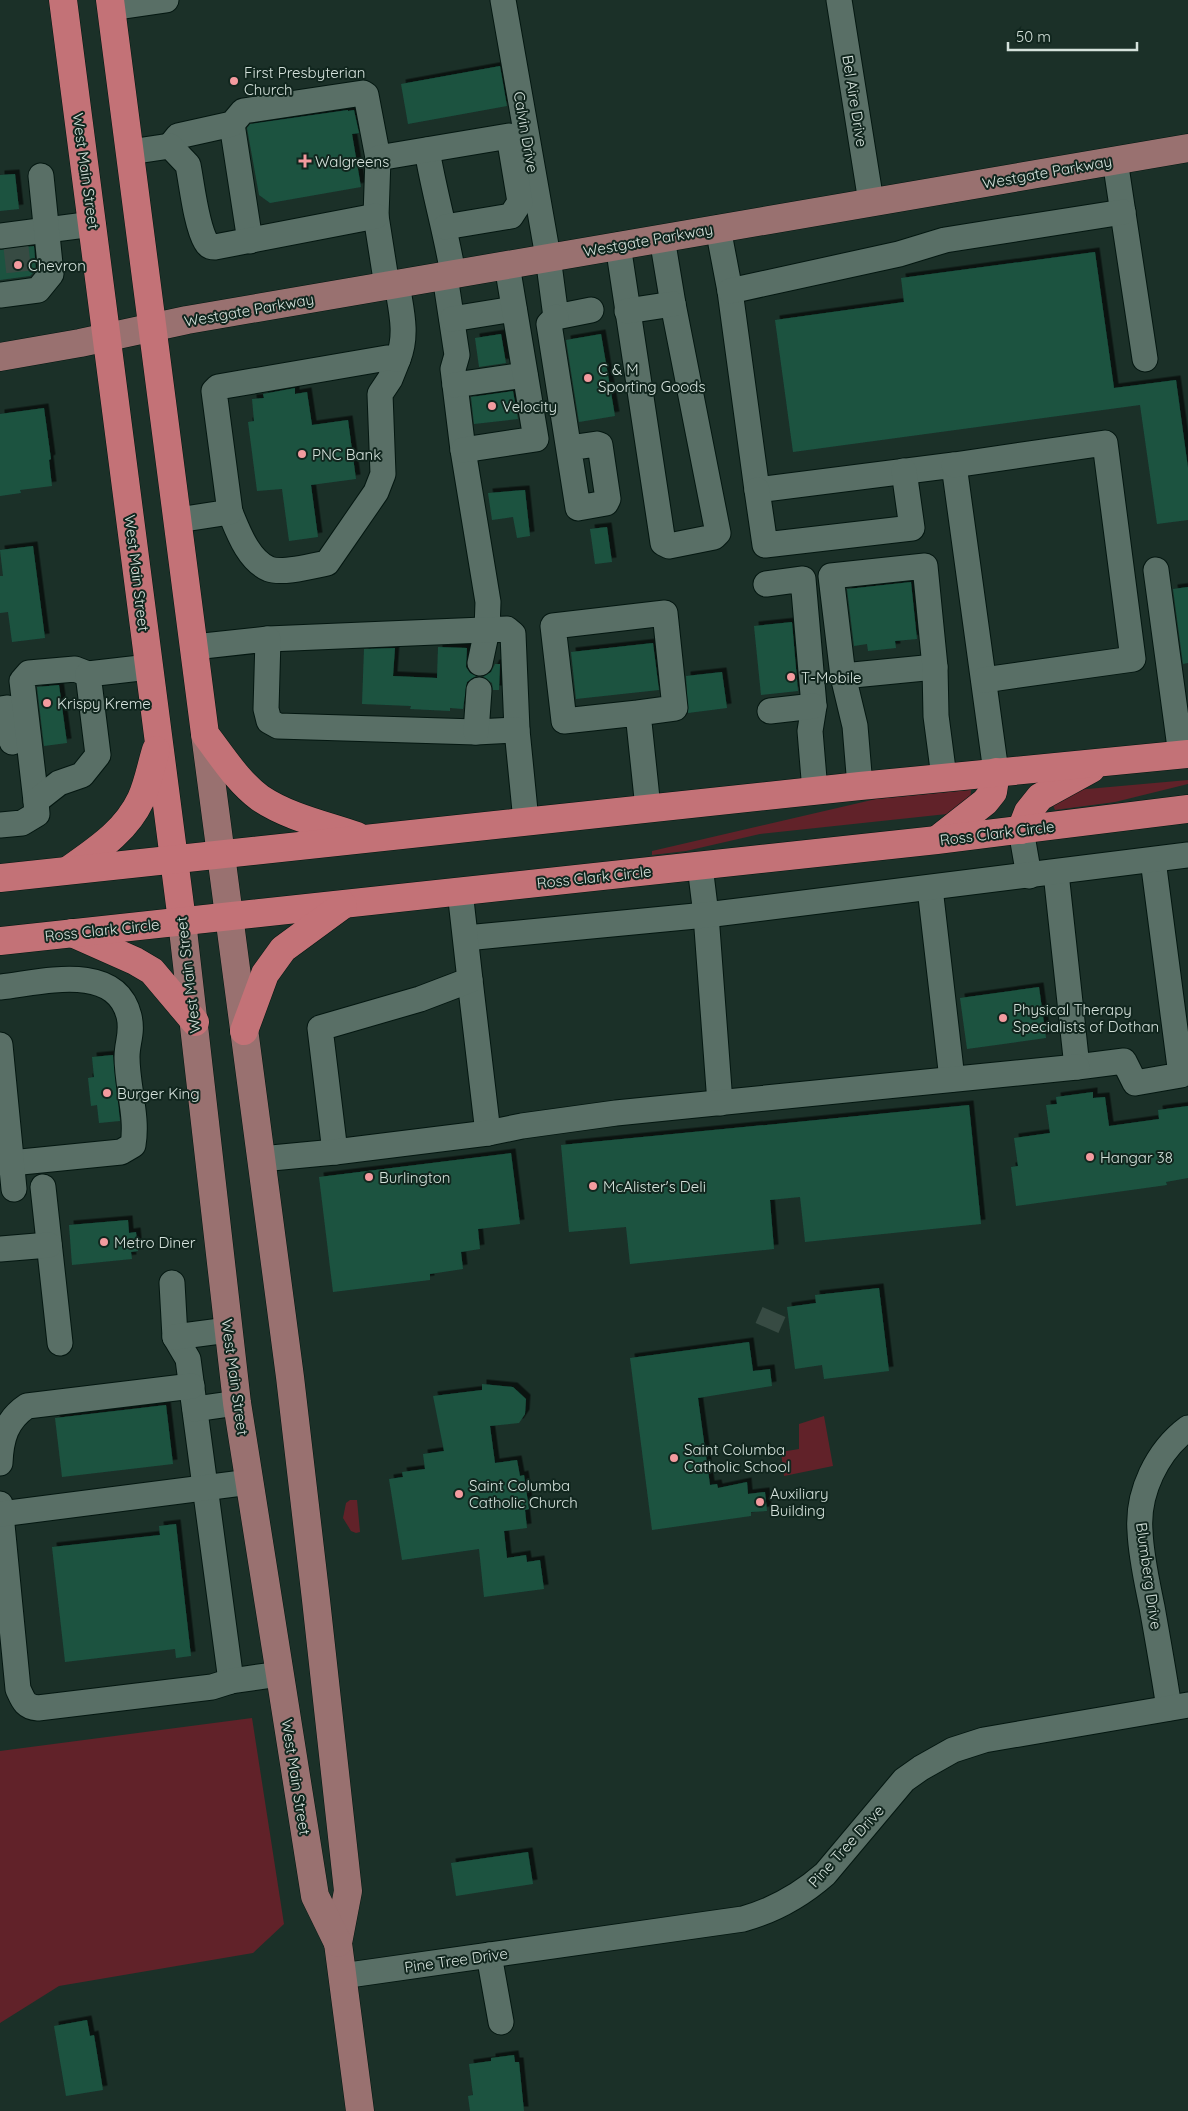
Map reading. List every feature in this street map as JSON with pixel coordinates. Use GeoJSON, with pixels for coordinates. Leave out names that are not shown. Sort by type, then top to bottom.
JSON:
{"type":"FeatureCollection","features":[{"type":"Feature","properties":{"kind":"highway","name":"West Main Street"},"geometry":{"type":"LineString","coordinates":[[63,0],[182,922]]}},
{"type":"Feature","properties":{"kind":"highway","name":"West Main Street"},"geometry":{"type":"LineString","coordinates":[[110,4],[205,734]]}},
{"type":"Feature","properties":{"kind":"highway"},"geometry":{"type":"LineString","coordinates":[[205,734],[240,779],[260,798],[282,810],[363,838]]}},
{"type":"Feature","properties":{"kind":"highway"},"geometry":{"type":"LineString","coordinates":[[68,870],[107,843],[123,828],[141,798],[159,742]]}},
{"type":"Feature","properties":{"kind":"highway"},"geometry":{"type":"LineString","coordinates":[[0,878],[944,777],[1185,754]]}},
{"type":"Feature","properties":{"kind":"highway"},"geometry":{"type":"LineString","coordinates":[[1021,830],[1028,812],[1040,798],[1104,762]]}},
{"type":"Feature","properties":{"kind":"highway"},"geometry":{"type":"LineString","coordinates":[[937,840],[985,802],[993,792],[996,772]]}},
{"type":"Feature","properties":{"kind":"highway","name":"Ross Clark Circle"},"geometry":{"type":"LineString","coordinates":[[0,941],[937,840],[1188,809]]}},
{"type":"Feature","properties":{"kind":"highway"},"geometry":{"type":"LineString","coordinates":[[244,1031],[266,974],[283,949],[344,904]]}},
{"type":"Feature","properties":{"kind":"highway"},"geometry":{"type":"LineString","coordinates":[[72,934],[135,961],[152,972],[194,1022]]}},
{"type":"Feature","properties":{"kind":"main road","name":"Westgate Parkway"},"geometry":{"type":"LineString","coordinates":[[1,351],[108,337],[153,327],[548,257],[1188,148]]}},
{"type":"Feature","properties":{"kind":"main road","name":"West Main Street"},"geometry":{"type":"LineString","coordinates":[[205,734],[291,1387],[348,1891],[338,1944],[360,2111]]}},
{"type":"Feature","properties":{"kind":"main road","name":"West Main Street"},"geometry":{"type":"LineString","coordinates":[[182,922],[228,1330],[250,1482],[315,1896],[338,1944]]}},
{"type":"Feature","properties":{"kind":"street"},"geometry":{"type":"LineString","coordinates":[[110,4],[166,0]]}},
{"type":"Feature","properties":{"kind":"street","name":"Bel Aire Drive"},"geometry":{"type":"LineString","coordinates":[[839,0],[871,202]]}},
{"type":"Feature","properties":{"kind":"street","name":"Calvin Drive"},"geometry":{"type":"LineString","coordinates":[[503,3],[548,257],[556,317],[549,324],[569,448]]}},
{"type":"Feature","properties":{"kind":"street"},"geometry":{"type":"LineString","coordinates":[[130,152],[170,146],[178,136],[232,124],[243,111],[363,93],[366,95],[378,158],[376,216],[404,332],[403,346],[398,359],[390,379],[380,394],[383,474],[376,492],[327,563],[285,570],[270,569],[258,561],[243,540],[230,512],[214,391],[218,387],[387,358],[398,359]]}},
{"type":"Feature","properties":{"kind":"street"},"geometry":{"type":"LineString","coordinates":[[232,124],[250,241]]}},
{"type":"Feature","properties":{"kind":"street"},"geometry":{"type":"LineString","coordinates":[[378,158],[509,136],[520,202],[510,216],[445,227]]}},
{"type":"Feature","properties":{"kind":"street"},"geometry":{"type":"LineString","coordinates":[[170,146],[188,165],[201,228],[206,242],[215,248],[376,216]]}},
{"type":"Feature","properties":{"kind":"street"},"geometry":{"type":"LineString","coordinates":[[427,150],[436,198],[445,227],[452,319],[457,355],[453,369],[463,450],[488,602],[487,630],[480,663]]}},
{"type":"Feature","properties":{"kind":"street"},"geometry":{"type":"LineString","coordinates":[[1115,160],[1145,359]]}},
{"type":"Feature","properties":{"kind":"street"},"geometry":{"type":"LineString","coordinates":[[14,290],[38,290],[51,274],[41,176]]}},
{"type":"Feature","properties":{"kind":"street"},"geometry":{"type":"LineString","coordinates":[[730,292],[899,254],[945,240],[1123,212]]}},
{"type":"Feature","properties":{"kind":"street"},"geometry":{"type":"LineString","coordinates":[[10,239],[47,230],[93,224]]}},
{"type":"Feature","properties":{"kind":"street"},"geometry":{"type":"LineString","coordinates":[[718,228],[730,292],[765,545],[912,528],[904,471]]}},
{"type":"Feature","properties":{"kind":"street"},"geometry":{"type":"LineString","coordinates":[[618,245],[663,543],[669,546],[714,538],[718,533],[673,304],[662,238]]}},
{"type":"Feature","properties":{"kind":"street"},"geometry":{"type":"LineString","coordinates":[[463,450],[536,439],[507,265]]}},
{"type":"Feature","properties":{"kind":"street"},"geometry":{"type":"LineString","coordinates":[[627,311],[673,304]]}},
{"type":"Feature","properties":{"kind":"street"},"geometry":{"type":"LineString","coordinates":[[452,319],[514,309]]}},
{"type":"Feature","properties":{"kind":"street"},"geometry":{"type":"LineString","coordinates":[[556,317],[591,310]]}},
{"type":"Feature","properties":{"kind":"street"},"geometry":{"type":"LineString","coordinates":[[455,386],[525,375]]}},
{"type":"Feature","properties":{"kind":"street"},"geometry":{"type":"LineString","coordinates":[[757,490],[954,465],[1105,443],[1133,659],[984,680]]}},
{"type":"Feature","properties":{"kind":"street"},"geometry":{"type":"LineString","coordinates":[[954,465],[996,772]]}},
{"type":"Feature","properties":{"kind":"street"},"geometry":{"type":"LineString","coordinates":[[178,520],[230,512]]}},
{"type":"Feature","properties":{"kind":"street"},"geometry":{"type":"LineString","coordinates":[[860,786],[855,726],[843,676],[831,576],[925,566],[935,666],[936,716],[944,777]]}},
{"type":"Feature","properties":{"kind":"street"},"geometry":{"type":"LineString","coordinates":[[1156,570],[1185,754]]}},
{"type":"Feature","properties":{"kind":"street"},"geometry":{"type":"LineString","coordinates":[[766,584],[803,579],[814,706],[810,731],[815,791]]}},
{"type":"Feature","properties":{"kind":"street"},"geometry":{"type":"LineString","coordinates":[[664,613],[675,708],[638,713],[564,721],[553,626],[664,613]]}},
{"type":"Feature","properties":{"kind":"street"},"geometry":{"type":"LineString","coordinates":[[194,647],[268,639],[507,630],[513,634],[517,730],[526,821]]}},
{"type":"Feature","properties":{"kind":"street"},"geometry":{"type":"LineString","coordinates":[[268,639],[266,709],[270,721],[278,726],[476,732],[517,730]]}},
{"type":"Feature","properties":{"kind":"street"},"geometry":{"type":"LineString","coordinates":[[843,676],[935,666]]}},
{"type":"Feature","properties":{"kind":"street"},"geometry":{"type":"LineString","coordinates":[[0,708],[8,708],[11,824],[36,814],[22,681],[29,673],[75,669],[88,674],[149,667]]}},
{"type":"Feature","properties":{"kind":"street"},"geometry":{"type":"LineString","coordinates":[[36,801],[59,783],[82,775],[98,755],[88,674]]}},
{"type":"Feature","properties":{"kind":"street"},"geometry":{"type":"LineString","coordinates":[[476,732],[479,690]]}},
{"type":"Feature","properties":{"kind":"street"},"geometry":{"type":"LineString","coordinates":[[770,711],[814,706]]}},
{"type":"Feature","properties":{"kind":"street"},"geometry":{"type":"LineString","coordinates":[[638,713],[648,808]]}},
{"type":"Feature","properties":{"kind":"street"},"geometry":{"type":"LineString","coordinates":[[1021,830],[1029,876]]}},
{"type":"Feature","properties":{"kind":"street"},"geometry":{"type":"LineString","coordinates":[[466,938],[706,915],[1056,873],[1188,855]]}},
{"type":"Feature","properties":{"kind":"street"},"geometry":{"type":"LineString","coordinates":[[261,1159],[488,1134],[522,1126],[616,1113],[1124,1061],[1135,1083],[1181,1075],[1153,860]]}},
{"type":"Feature","properties":{"kind":"street"},"geometry":{"type":"LineString","coordinates":[[700,866],[706,915],[720,1103]]}},
{"type":"Feature","properties":{"kind":"street"},"geometry":{"type":"LineString","coordinates":[[1056,873],[1077,1067]]}},
{"type":"Feature","properties":{"kind":"street"},"geometry":{"type":"LineString","coordinates":[[930,888],[952,1079]]}},
{"type":"Feature","properties":{"kind":"street"},"geometry":{"type":"LineString","coordinates":[[460,891],[488,1134]]}},
{"type":"Feature","properties":{"kind":"street"},"geometry":{"type":"LineString","coordinates":[[0,987],[81,979],[99,982],[114,992],[125,1006],[131,1034],[127,1056],[135,1131],[133,1145],[121,1152],[11,1163]]}},
{"type":"Feature","properties":{"kind":"street"},"geometry":{"type":"LineString","coordinates":[[335,1152],[320,1028],[420,999],[470,980]]}},
{"type":"Feature","properties":{"kind":"street"},"geometry":{"type":"LineString","coordinates":[[0,1045],[14,1189]]}},
{"type":"Feature","properties":{"kind":"street"},"geometry":{"type":"LineString","coordinates":[[42,1187],[60,1344]]}},
{"type":"Feature","properties":{"kind":"street"},"geometry":{"type":"LineString","coordinates":[[0,1249],[49,1245]]}},
{"type":"Feature","properties":{"kind":"street"},"geometry":{"type":"LineString","coordinates":[[172,1283],[175,1337],[188,1358],[231,1682]]}},
{"type":"Feature","properties":{"kind":"street"},"geometry":{"type":"LineString","coordinates":[[175,1337],[228,1330]]}},
{"type":"Feature","properties":{"kind":"street"},"geometry":{"type":"LineString","coordinates":[[0,1463],[0,1448],[7,1426],[18,1412],[27,1406],[53,1402],[193,1398],[238,1403]]}},
{"type":"Feature","properties":{"kind":"street","name":"Blumberg Drive"},"geometry":{"type":"LineString","coordinates":[[1179,1707],[1141,1546],[1140,1514],[1147,1483],[1154,1469],[1172,1443],[1188,1428]]}},
{"type":"Feature","properties":{"kind":"street"},"geometry":{"type":"LineString","coordinates":[[250,1482],[1,1509],[18,1689],[23,1702],[30,1707],[38,1708],[212,1687],[280,1674]]}},
{"type":"Feature","properties":{"kind":"street","name":"Pine Tree Drive"},"geometry":{"type":"LineString","coordinates":[[342,1976],[743,1919],[761,1914],[795,1898],[810,1887],[824,1874],[904,1780],[938,1757],[984,1740],[1179,1707]]}},
{"type":"Feature","properties":{"kind":"street"},"geometry":{"type":"LineString","coordinates":[[489,1955],[501,2022]]}},
{"type":"Feature","properties":{"kind":"shaded area"},"geometry":{"type":"Polygon","coordinates":[[[1188,780],[1188,784],[1115,802],[1055,810],[1051,801],[1076,790],[1188,780]]]}},
{"type":"Feature","properties":{"kind":"shaded area"},"geometry":{"type":"Polygon","coordinates":[[[971,790],[970,804],[947,814],[760,834],[686,851],[652,855],[652,851],[876,799],[971,790]]]}},
{"type":"Feature","properties":{"kind":"shaded area"},"geometry":{"type":"Polygon","coordinates":[[[824,1416],[833,1466],[784,1476],[781,1452],[799,1449],[799,1424],[824,1416]]]}},
{"type":"Feature","properties":{"kind":"shaded area"},"geometry":{"type":"Polygon","coordinates":[[[350,1500],[357,1500],[360,1532],[356,1533],[351,1531],[343,1518],[346,1503],[350,1500]]]}},
{"type":"Feature","properties":{"kind":"shaded area"},"geometry":{"type":"Polygon","coordinates":[[[252,1718],[284,1924],[253,1953],[59,1986],[0,2023],[0,1751],[252,1718]]]}},
{"type":"Feature","properties":{"kind":"building"},"geometry":{"type":"Polygon","coordinates":[[[500,66],[507,106],[408,124],[401,84],[500,66]]]}},
{"type":"Feature","properties":{"kind":"building","name":"Walgreens"},"geometry":{"type":"Polygon","coordinates":[[[354,110],[359,133],[352,134],[361,187],[270,203],[259,195],[247,128],[250,124],[354,110]]]}},
{"type":"Feature","properties":{"kind":"building"},"geometry":{"type":"Polygon","coordinates":[[[15,174],[19,209],[0,211],[0,175],[15,174]]]}},
{"type":"Feature","properties":{"kind":"building","name":"Chevron"},"geometry":{"type":"Polygon","coordinates":[[[34,246],[36,270],[30,276],[0,280],[0,250],[34,246]]]}},
{"type":"Feature","properties":{"kind":"building"},"geometry":{"type":"Polygon","coordinates":[[[1095,252],[1114,388],[1176,380],[1188,468],[1188,520],[1157,524],[1140,405],[793,452],[775,320],[904,302],[901,278],[1095,252]]]}},
{"type":"Feature","properties":{"kind":"building"},"geometry":{"type":"Polygon","coordinates":[[[501,334],[506,363],[479,367],[475,338],[501,334]]]}},
{"type":"Feature","properties":{"kind":"building","name":"C & M Sporting Goods"},"geometry":{"type":"Polygon","coordinates":[[[601,334],[615,416],[579,422],[566,340],[601,334]]]}},
{"type":"Feature","properties":{"kind":"building","name":"PNC Bank"},"geometry":{"type":"Polygon","coordinates":[[[295,388],[295,394],[307,392],[312,425],[348,420],[356,479],[311,485],[318,537],[289,541],[282,489],[257,491],[248,422],[254,421],[252,399],[264,398],[263,394],[295,388]]]}},
{"type":"Feature","properties":{"kind":"building"},"geometry":{"type":"Polygon","coordinates":[[[513,391],[518,419],[474,424],[471,397],[513,391]]]}},
{"type":"Feature","properties":{"kind":"building"},"geometry":{"type":"Polygon","coordinates":[[[44,408],[51,459],[49,460],[52,486],[20,490],[21,493],[0,496],[0,414],[44,408]]]}},
{"type":"Feature","properties":{"kind":"building"},"geometry":{"type":"Polygon","coordinates":[[[525,490],[530,536],[517,538],[513,517],[492,520],[488,493],[525,490]]]}},
{"type":"Feature","properties":{"kind":"building"},"geometry":{"type":"Polygon","coordinates":[[[607,527],[612,562],[595,564],[590,529],[607,527]]]}},
{"type":"Feature","properties":{"kind":"building"},"geometry":{"type":"Polygon","coordinates":[[[33,546],[45,638],[12,642],[8,612],[0,613],[0,576],[3,576],[0,550],[33,546]]]}},
{"type":"Feature","properties":{"kind":"building"},"geometry":{"type":"Polygon","coordinates":[[[911,582],[917,639],[895,641],[896,648],[868,651],[867,644],[854,646],[847,589],[911,582]]]}},
{"type":"Feature","properties":{"kind":"building"},"geometry":{"type":"Polygon","coordinates":[[[1188,587],[1188,663],[1183,664],[1173,589],[1188,587]]]}},
{"type":"Feature","properties":{"kind":"building"},"geometry":{"type":"Polygon","coordinates":[[[792,622],[798,691],[761,695],[754,626],[792,622]]]}},
{"type":"Feature","properties":{"kind":"building"},"geometry":{"type":"Polygon","coordinates":[[[653,643],[659,690],[576,699],[571,652],[653,643]]]}},
{"type":"Feature","properties":{"kind":"building"},"geometry":{"type":"Polygon","coordinates":[[[438,647],[467,648],[466,667],[470,673],[476,676],[467,682],[463,709],[450,708],[450,711],[410,709],[411,706],[362,704],[364,649],[395,648],[393,676],[437,678],[438,647]]]}},
{"type":"Feature","properties":{"kind":"building"},"geometry":{"type":"Polygon","coordinates":[[[495,664],[500,664],[499,690],[493,690],[492,683],[483,677],[491,672],[495,664]]]}},
{"type":"Feature","properties":{"kind":"building"},"geometry":{"type":"Polygon","coordinates":[[[722,672],[727,708],[688,713],[686,676],[722,672]]]}},
{"type":"Feature","properties":{"kind":"building","name":"Krispy Kreme"},"geometry":{"type":"Polygon","coordinates":[[[59,685],[67,743],[44,746],[37,687],[59,685]]]}},
{"type":"Feature","properties":{"kind":"building","name":"Physical Therapy Specialists of Dothan"},"geometry":{"type":"Polygon","coordinates":[[[1039,987],[1046,1038],[967,1049],[960,998],[1039,987]]]}},
{"type":"Feature","properties":{"kind":"building","name":"Burger King"},"geometry":{"type":"Polygon","coordinates":[[[113,1055],[120,1121],[99,1123],[97,1105],[91,1106],[88,1078],[94,1077],[92,1057],[113,1055]]]}},
{"type":"Feature","properties":{"kind":"building","name":"Hangar 38"},"geometry":{"type":"Polygon","coordinates":[[[1093,1092],[1093,1098],[1105,1097],[1109,1126],[1159,1119],[1158,1110],[1188,1106],[1188,1178],[1166,1182],[1167,1185],[1016,1206],[1011,1167],[1018,1166],[1014,1138],[1050,1133],[1046,1105],[1057,1104],[1056,1097],[1093,1092]]]}},
{"type":"Feature","properties":{"kind":"building"},"geometry":{"type":"Polygon","coordinates":[[[969,1105],[981,1224],[805,1242],[800,1197],[770,1200],[774,1249],[630,1264],[626,1227],[569,1232],[561,1145],[969,1105]]]}},
{"type":"Feature","properties":{"kind":"building"},"geometry":{"type":"Polygon","coordinates":[[[511,1153],[520,1224],[478,1229],[480,1249],[461,1252],[463,1269],[430,1274],[430,1280],[333,1292],[319,1177],[511,1153]]]}},
{"type":"Feature","properties":{"kind":"building","name":"Metro Diner"},"geometry":{"type":"Polygon","coordinates":[[[128,1220],[129,1233],[136,1232],[138,1251],[131,1252],[132,1259],[72,1265],[69,1225],[128,1220]]]}},
{"type":"Feature","properties":{"kind":"building"},"geometry":{"type":"Polygon","coordinates":[[[879,1288],[889,1371],[824,1379],[822,1365],[795,1369],[787,1307],[816,1303],[815,1295],[879,1288]]]}},
{"type":"Feature","properties":{"kind":"building","name":"Saint Columba Catholic School"},"geometry":{"type":"Polygon","coordinates":[[[749,1342],[753,1371],[770,1369],[772,1386],[698,1398],[710,1485],[717,1484],[718,1488],[747,1482],[748,1494],[765,1492],[767,1511],[751,1512],[751,1516],[652,1530],[630,1358],[749,1342]]]}},
{"type":"Feature","properties":{"kind":"building","name":"Saint Columba Catholic Church"},"geometry":{"type":"Polygon","coordinates":[[[482,1384],[513,1387],[526,1399],[525,1414],[519,1423],[490,1426],[495,1463],[517,1460],[520,1476],[524,1475],[529,1509],[525,1510],[527,1528],[504,1531],[507,1558],[526,1555],[527,1562],[540,1560],[544,1589],[484,1597],[479,1549],[402,1560],[389,1479],[403,1477],[402,1472],[425,1469],[423,1454],[444,1451],[433,1396],[482,1390],[482,1384]]]}},
{"type":"Feature","properties":{"kind":"building"},"geometry":{"type":"Polygon","coordinates":[[[166,1405],[173,1464],[62,1477],[55,1418],[166,1405]]]}},
{"type":"Feature","properties":{"kind":"building"},"geometry":{"type":"Polygon","coordinates":[[[176,1524],[191,1656],[176,1658],[175,1649],[65,1662],[52,1547],[160,1535],[159,1526],[176,1524]]]}},
{"type":"Feature","properties":{"kind":"building"},"geometry":{"type":"Polygon","coordinates":[[[528,1852],[533,1884],[456,1896],[451,1863],[528,1852]]]}},
{"type":"Feature","properties":{"kind":"building"},"geometry":{"type":"Polygon","coordinates":[[[87,2020],[90,2036],[94,2035],[103,2090],[66,2096],[54,2026],[87,2020]]]}},
{"type":"Feature","properties":{"kind":"building"},"geometry":{"type":"Polygon","coordinates":[[[514,2055],[515,2062],[519,2062],[524,2111],[470,2111],[468,2096],[473,2095],[469,2064],[491,2061],[491,2058],[514,2055]]]}},
{"type":"Feature","properties":{"kind":"tunnel"},"geometry":{"type":"LineString","coordinates":[[16,247],[20,283]]}},
{"type":"Feature","properties":{"kind":"tunnel"},"geometry":{"type":"LineString","coordinates":[[767,1328],[774,1312]]}},
{"type":"Feature","properties":{"kind":"place","name":"First Presbyterian Church"},"geometry":{"type":"Point","coordinates":[234,81]}},
{"type":"Feature","properties":{"kind":"place","name":"Walgreens"},"geometry":{"type":"Point","coordinates":[305,161]}},
{"type":"Feature","properties":{"kind":"place","name":"Chevron"},"geometry":{"type":"Point","coordinates":[18,265]}},
{"type":"Feature","properties":{"kind":"place","name":"C & M Sporting Goods"},"geometry":{"type":"Point","coordinates":[588,378]}},
{"type":"Feature","properties":{"kind":"place","name":"Velocity"},"geometry":{"type":"Point","coordinates":[492,406]}},
{"type":"Feature","properties":{"kind":"place","name":"PNC Bank"},"geometry":{"type":"Point","coordinates":[302,454]}},
{"type":"Feature","properties":{"kind":"place","name":"T-Mobile"},"geometry":{"type":"Point","coordinates":[791,677]}},
{"type":"Feature","properties":{"kind":"place","name":"Krispy Kreme"},"geometry":{"type":"Point","coordinates":[47,703]}},
{"type":"Feature","properties":{"kind":"place","name":"Physical Therapy Specialists of Dothan"},"geometry":{"type":"Point","coordinates":[1003,1018]}},
{"type":"Feature","properties":{"kind":"place","name":"Burger King"},"geometry":{"type":"Point","coordinates":[107,1093]}},
{"type":"Feature","properties":{"kind":"place","name":"Hangar 38"},"geometry":{"type":"Point","coordinates":[1090,1157]}},
{"type":"Feature","properties":{"kind":"place","name":"Burlington"},"geometry":{"type":"Point","coordinates":[369,1177]}},
{"type":"Feature","properties":{"kind":"place","name":"McAlister's Deli"},"geometry":{"type":"Point","coordinates":[593,1186]}},
{"type":"Feature","properties":{"kind":"place","name":"Metro Diner"},"geometry":{"type":"Point","coordinates":[104,1242]}},
{"type":"Feature","properties":{"kind":"place","name":"Saint Columba Catholic School"},"geometry":{"type":"Point","coordinates":[674,1458]}},
{"type":"Feature","properties":{"kind":"place","name":"Saint Columba Catholic Church"},"geometry":{"type":"Point","coordinates":[459,1494]}},
{"type":"Feature","properties":{"kind":"place","name":"Auxiliary Building"},"geometry":{"type":"Point","coordinates":[760,1502]}}]}
